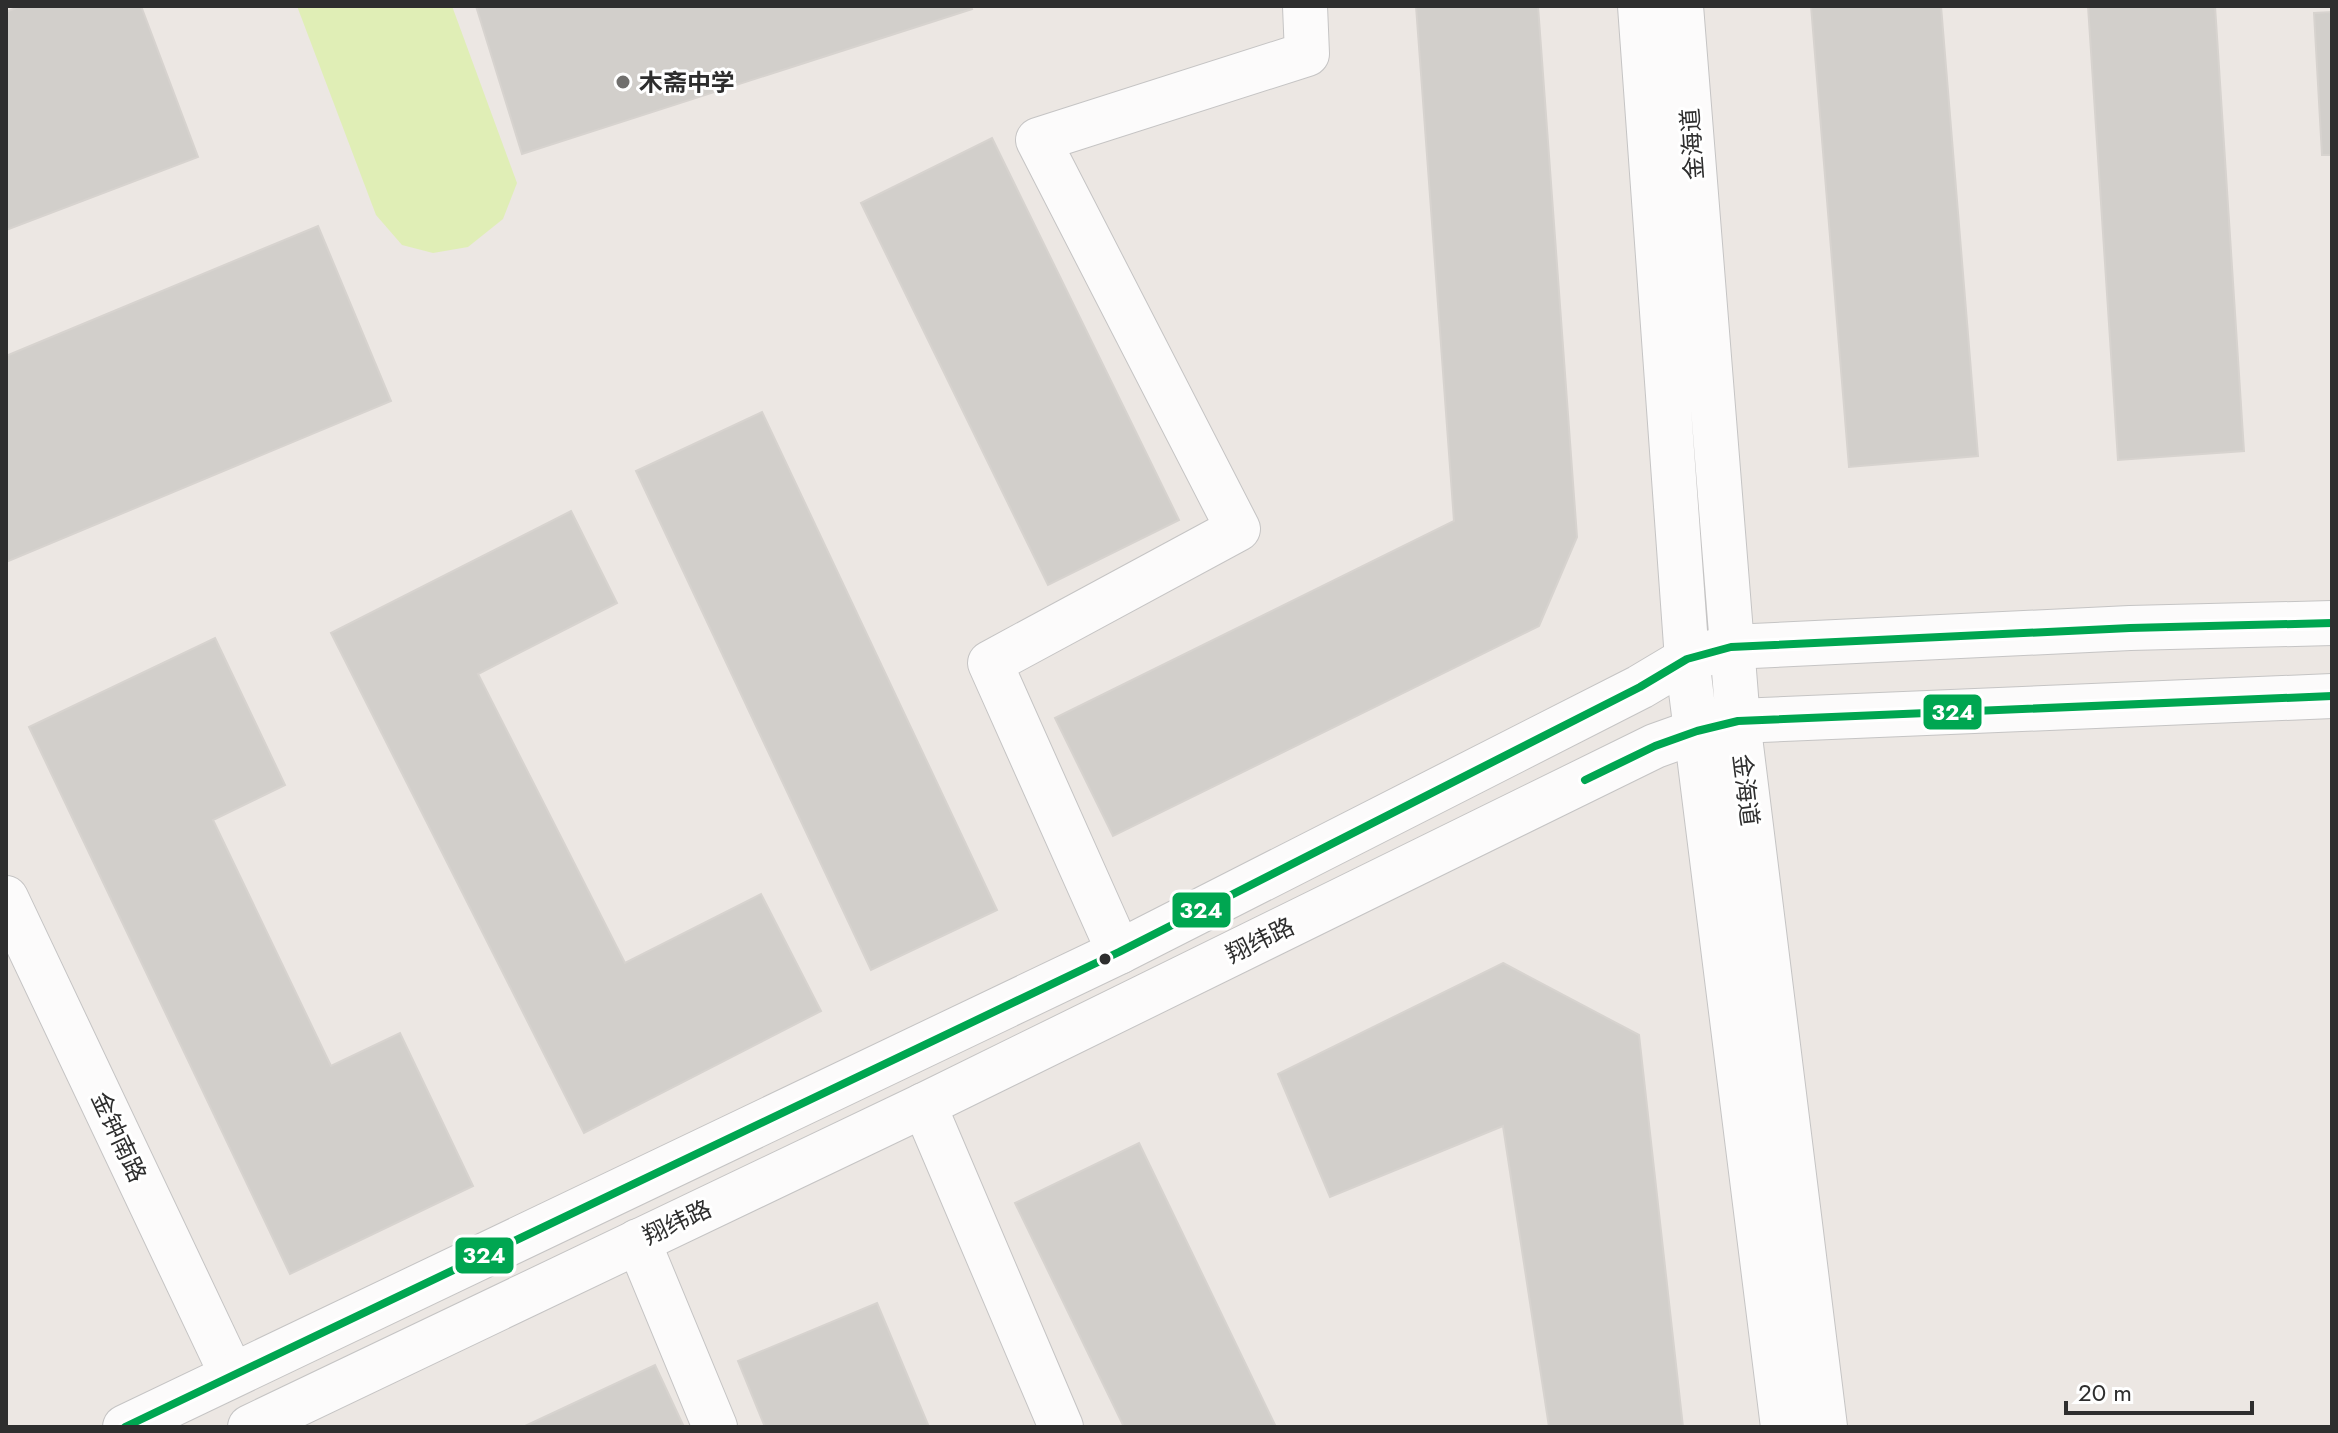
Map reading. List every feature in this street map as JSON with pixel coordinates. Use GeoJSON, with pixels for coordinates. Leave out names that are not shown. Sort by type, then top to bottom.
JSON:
{"type":"FeatureCollection","features":[{"type":"Feature","properties":{"kind":"street"},"geometry":{"type":"LineString","coordinates":[[1119,952],[990,663],[1238,529],[1038,140],[1307,54],[1305,6]]}},
{"type":"Feature","properties":{"kind":"street"},"geometry":{"type":"LineString","coordinates":[[1640,6],[1687,659],[1717,726],[1783,1427]]}},
{"type":"Feature","properties":{"kind":"street","name":"金海道"},"geometry":{"type":"LineString","coordinates":[[1681,6],[1731,647],[1717,726],[1825,1427]]}},
{"type":"Feature","properties":{"kind":"street"},"geometry":{"type":"LineString","coordinates":[[125,1427],[1119,952],[1640,687],[1687,659],[1731,647],[2130,628],[2332,623]]}},
{"type":"Feature","properties":{"kind":"street","name":"翔纬路"},"geometry":{"type":"LineString","coordinates":[[250,1427],[924,1105],[1655,746],[1717,726],[2332,696]]}},
{"type":"Feature","properties":{"kind":"street","name":"金钟南路"},"geometry":{"type":"LineString","coordinates":[[6,898],[232,1375]]}},
{"type":"Feature","properties":{"kind":"street"},"geometry":{"type":"LineString","coordinates":[[924,1105],[1061,1427]]}},
{"type":"Feature","properties":{"kind":"street"},"geometry":{"type":"LineString","coordinates":[[638,1241],[715,1427]]}},
{"type":"Feature","properties":{"kind":"green space"},"geometry":{"type":"Polygon","coordinates":[[[297,6],[452,6],[517,183],[503,219],[468,247],[433,253],[402,245],[376,215],[297,6]]]}},
{"type":"Feature","properties":{"kind":"building"},"geometry":{"type":"Polygon","coordinates":[[[21,6],[141,6],[198,157],[6,230],[6,12],[21,6]]]}},
{"type":"Feature","properties":{"kind":"building","name":"木斋中学"},"geometry":{"type":"Polygon","coordinates":[[[476,6],[971,6],[972,9],[522,154],[476,6]]]}},
{"type":"Feature","properties":{"kind":"building"},"geometry":{"type":"Polygon","coordinates":[[[1416,6],[1538,6],[1577,537],[1539,626],[1113,836],[1055,718],[1454,521],[1416,6]]]}},
{"type":"Feature","properties":{"kind":"building"},"geometry":{"type":"Polygon","coordinates":[[[1811,6],[1941,6],[1978,456],[1849,467],[1811,6]]]}},
{"type":"Feature","properties":{"kind":"building"},"geometry":{"type":"Polygon","coordinates":[[[2088,6],[2215,6],[2244,451],[2118,460],[2088,6]]]}},
{"type":"Feature","properties":{"kind":"building"},"geometry":{"type":"Polygon","coordinates":[[[2332,12],[2332,155],[2322,155],[2314,13],[2332,12]]]}},
{"type":"Feature","properties":{"kind":"building"},"geometry":{"type":"Polygon","coordinates":[[[992,138],[1179,520],[1048,585],[861,203],[992,138]]]}},
{"type":"Feature","properties":{"kind":"building"},"geometry":{"type":"Polygon","coordinates":[[[318,226],[391,401],[6,562],[6,356],[318,226]]]}},
{"type":"Feature","properties":{"kind":"building"},"geometry":{"type":"Polygon","coordinates":[[[762,412],[997,910],[871,970],[636,471],[762,412]]]}},
{"type":"Feature","properties":{"kind":"building"},"geometry":{"type":"Polygon","coordinates":[[[571,511],[617,603],[478,674],[625,963],[761,894],[821,1011],[584,1133],[331,633],[571,511]]]}},
{"type":"Feature","properties":{"kind":"building"},"geometry":{"type":"Polygon","coordinates":[[[215,638],[285,785],[213,820],[331,1066],[400,1033],[473,1186],[290,1274],[29,727],[215,638]]]}},
{"type":"Feature","properties":{"kind":"building"},"geometry":{"type":"Polygon","coordinates":[[[1503,963],[1639,1035],[1683,1427],[1549,1427],[1503,1126],[1330,1197],[1278,1074],[1503,963]]]}},
{"type":"Feature","properties":{"kind":"building"},"geometry":{"type":"Polygon","coordinates":[[[1139,1143],[1276,1427],[1124,1427],[1015,1203],[1139,1143]]]}},
{"type":"Feature","properties":{"kind":"building"},"geometry":{"type":"Polygon","coordinates":[[[877,1303],[929,1427],[765,1427],[738,1361],[877,1303]]]}},
{"type":"Feature","properties":{"kind":"building"},"geometry":{"type":"Polygon","coordinates":[[[655,1365],[684,1427],[523,1427],[655,1365]]]}},
{"type":"Feature","properties":{"kind":"transit line","name":"324"},"geometry":{"type":"LineString","coordinates":[[125,1427],[1119,952],[1640,687],[1687,659],[1731,647],[2130,628],[2332,623]]}},
{"type":"Feature","properties":{"kind":"transit line","name":"324"},"geometry":{"type":"LineString","coordinates":[[1585,780],[1655,746],[1738,721],[2332,696]]}},
{"type":"Feature","properties":{"kind":"place","name":"木斋中学"},"geometry":{"type":"Point","coordinates":[623,82]}}]}
